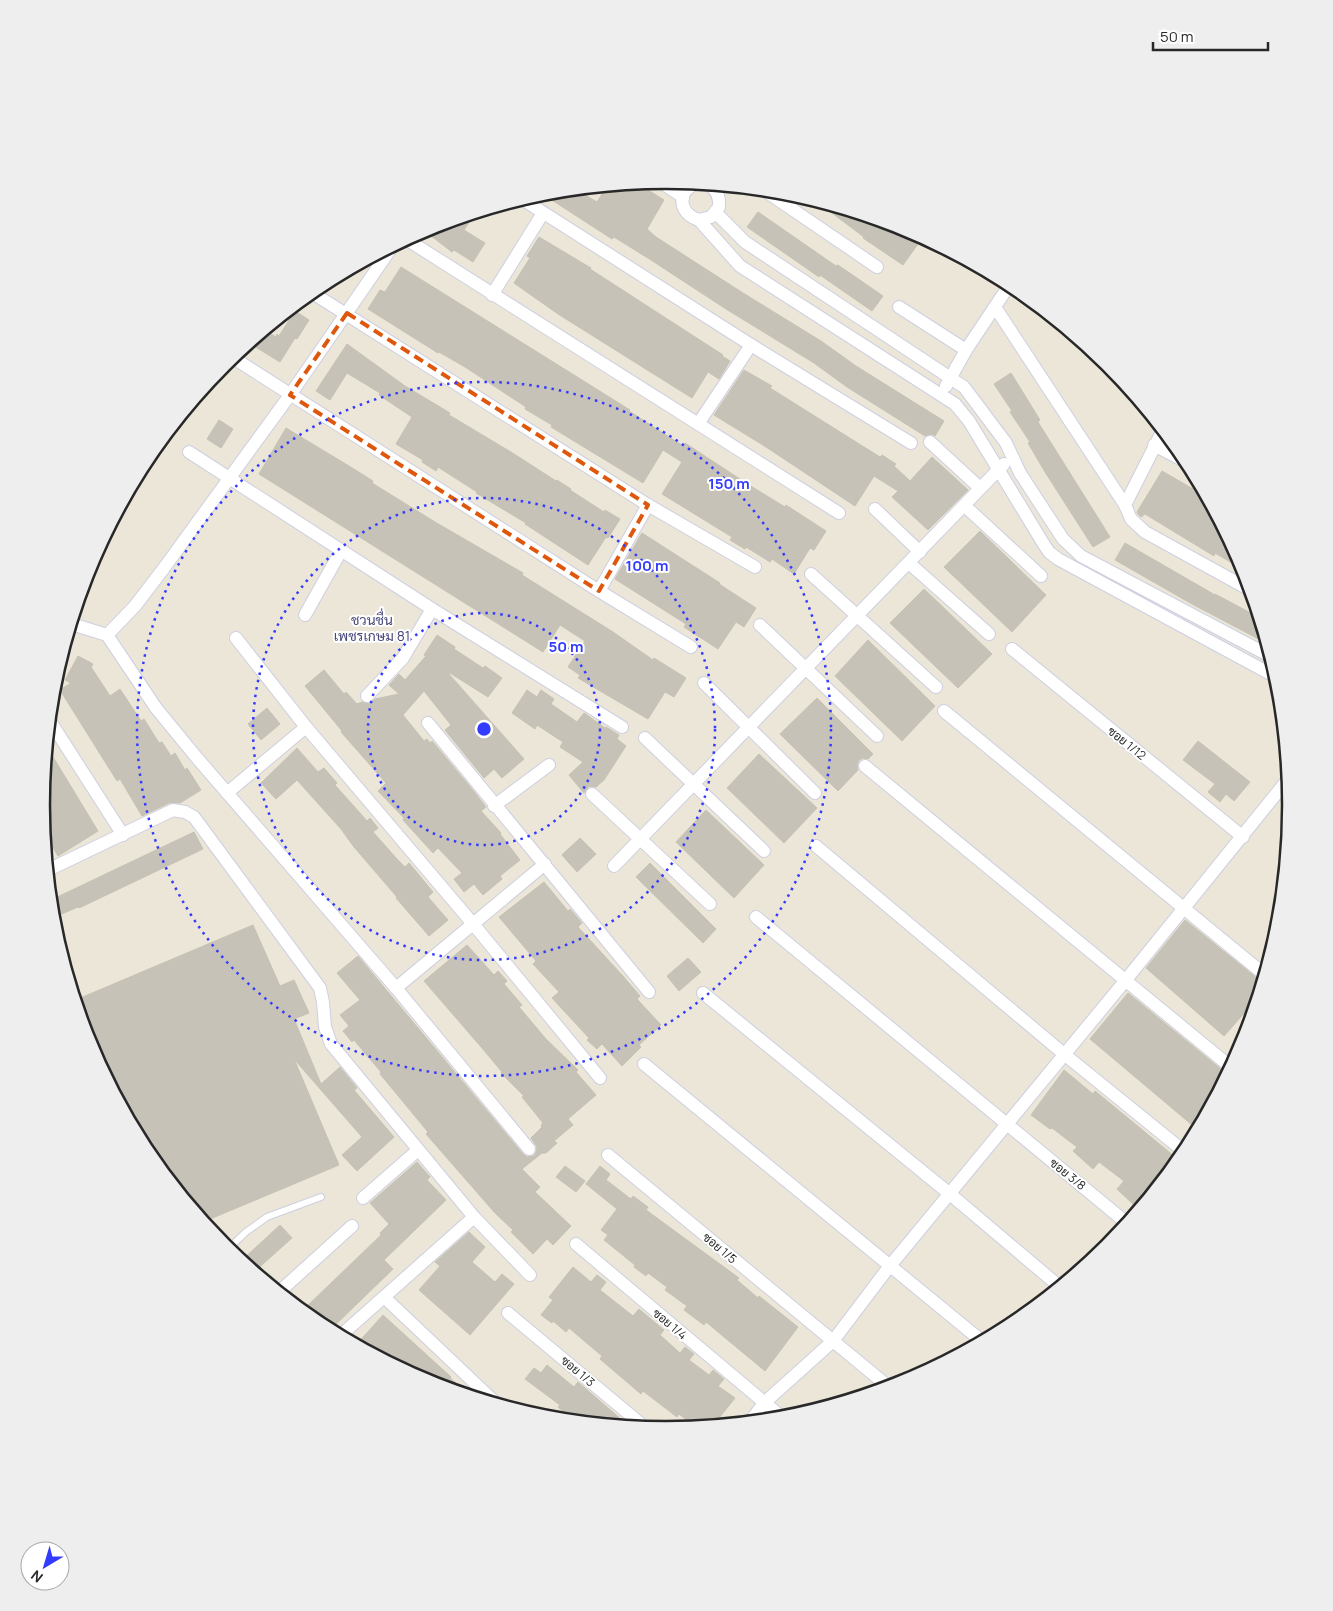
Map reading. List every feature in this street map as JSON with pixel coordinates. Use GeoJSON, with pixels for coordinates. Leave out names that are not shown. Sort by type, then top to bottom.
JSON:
{"type":"FeatureCollection","features":[{"type":"Feature","properties":{"kind":"street"},"geometry":{"type":"LineString","coordinates":[[671,189],[683,197]]}},
{"type":"Feature","properties":{"kind":"street"},"geometry":{"type":"LineString","coordinates":[[687,190],[683,197],[684,210],[693,218],[699,220],[740,266],[955,404],[970,421],[1043,543],[1058,560],[1268,673]]}},
{"type":"Feature","properties":{"kind":"street"},"geometry":{"type":"LineString","coordinates":[[699,220],[711,217],[716,212],[719,200],[709,190]]}},
{"type":"Feature","properties":{"kind":"street"},"geometry":{"type":"LineString","coordinates":[[778,199],[878,268]]}},
{"type":"Feature","properties":{"kind":"street"},"geometry":{"type":"LineString","coordinates":[[530,205],[751,345],[911,442]]}},
{"type":"Feature","properties":{"kind":"street"},"geometry":{"type":"LineString","coordinates":[[716,212],[745,242],[964,387],[1006,443],[1020,473],[1072,550],[1264,653]]}},
{"type":"Feature","properties":{"kind":"street"},"geometry":{"type":"LineString","coordinates":[[492,295],[543,214]]}},
{"type":"Feature","properties":{"kind":"street"},"geometry":{"type":"LineString","coordinates":[[413,244],[839,513]]}},
{"type":"Feature","properties":{"kind":"street"},"geometry":{"type":"LineString","coordinates":[[106,635],[134,606],[229,478],[290,395],[385,258]]}},
{"type":"Feature","properties":{"kind":"street"},"geometry":{"type":"LineString","coordinates":[[941,394],[966,350],[1006,291]]}},
{"type":"Feature","properties":{"kind":"street"},"geometry":{"type":"LineString","coordinates":[[319,296],[648,505],[755,567]]}},
{"type":"Feature","properties":{"kind":"street"},"geometry":{"type":"LineString","coordinates":[[899,307],[966,350]]}},
{"type":"Feature","properties":{"kind":"street"},"geometry":{"type":"LineString","coordinates":[[995,307],[1125,505],[1131,519],[1144,532],[1242,585]]}},
{"type":"Feature","properties":{"kind":"street"},"geometry":{"type":"LineString","coordinates":[[698,424],[751,345]]}},
{"type":"Feature","properties":{"kind":"street"},"geometry":{"type":"LineString","coordinates":[[239,362],[599,591],[691,647]]}},
{"type":"Feature","properties":{"kind":"street"},"geometry":{"type":"LineString","coordinates":[[1125,505],[1160,435]]}},
{"type":"Feature","properties":{"kind":"street"},"geometry":{"type":"LineString","coordinates":[[930,442],[980,488]]}},
{"type":"Feature","properties":{"kind":"street"},"geometry":{"type":"LineString","coordinates":[[1154,445],[1174,455]]}},
{"type":"Feature","properties":{"kind":"street"},"geometry":{"type":"LineString","coordinates":[[189,452],[432,609],[622,727]]}},
{"type":"Feature","properties":{"kind":"street"},"geometry":{"type":"LineString","coordinates":[[614,866],[910,563],[980,488],[1013,457]]}},
{"type":"Feature","properties":{"kind":"street"},"geometry":{"type":"LineString","coordinates":[[599,591],[648,505]]}},
{"type":"Feature","properties":{"kind":"street"},"geometry":{"type":"LineString","coordinates":[[965,506],[1041,576]]}},
{"type":"Feature","properties":{"kind":"street"},"geometry":{"type":"LineString","coordinates":[[875,509],[920,552]]}},
{"type":"Feature","properties":{"kind":"street"},"geometry":{"type":"LineString","coordinates":[[305,615],[341,551]]}},
{"type":"Feature","properties":{"kind":"street"},"geometry":{"type":"LineString","coordinates":[[910,563],[988,634]]}},
{"type":"Feature","properties":{"kind":"street"},"geometry":{"type":"LineString","coordinates":[[811,574],[936,687]]}},
{"type":"Feature","properties":{"kind":"street"},"geometry":{"type":"LineString","coordinates":[[367,696],[402,658],[432,609]]}},
{"type":"Feature","properties":{"kind":"street"},"geometry":{"type":"LineString","coordinates":[[78,624],[106,635],[156,708],[396,988],[529,1149]]}},
{"type":"Feature","properties":{"kind":"street"},"geometry":{"type":"LineString","coordinates":[[760,625],[877,736]]}},
{"type":"Feature","properties":{"kind":"street"},"geometry":{"type":"LineString","coordinates":[[236,638],[306,726],[600,1078]]}},
{"type":"Feature","properties":{"kind":"street","name":"ซอย 1/12"},"geometry":{"type":"LineString","coordinates":[[1012,649],[1242,837]]}},
{"type":"Feature","properties":{"kind":"street"},"geometry":{"type":"LineString","coordinates":[[704,683],[815,793]]}},
{"type":"Feature","properties":{"kind":"street"},"geometry":{"type":"LineString","coordinates":[[944,711],[1260,971]]}},
{"type":"Feature","properties":{"kind":"street"},"geometry":{"type":"LineString","coordinates":[[428,724],[649,992]]}},
{"type":"Feature","properties":{"kind":"street"},"geometry":{"type":"LineString","coordinates":[[227,792],[306,726]]}},
{"type":"Feature","properties":{"kind":"street"},"geometry":{"type":"LineString","coordinates":[[55,728],[123,835]]}},
{"type":"Feature","properties":{"kind":"street"},"geometry":{"type":"LineString","coordinates":[[645,738],[764,851]]}},
{"type":"Feature","properties":{"kind":"street"},"geometry":{"type":"LineString","coordinates":[[494,806],[549,765]]}},
{"type":"Feature","properties":{"kind":"street"},"geometry":{"type":"LineString","coordinates":[[866,766],[1226,1063]]}},
{"type":"Feature","properties":{"kind":"street"},"geometry":{"type":"LineString","coordinates":[[754,1416],[764,1403],[833,1341],[889,1267],[1125,981],[1283,786]]}},
{"type":"Feature","properties":{"kind":"street"},"geometry":{"type":"LineString","coordinates":[[592,794],[710,904]]}},
{"type":"Feature","properties":{"kind":"street"},"geometry":{"type":"LineString","coordinates":[[53,868],[173,810],[185,812],[194,817],[320,988],[325,1028],[331,1044],[474,1217],[530,1275]]}},
{"type":"Feature","properties":{"kind":"street"},"geometry":{"type":"LineString","coordinates":[[816,846],[1064,1054],[1179,1148]]}},
{"type":"Feature","properties":{"kind":"street"},"geometry":{"type":"LineString","coordinates":[[396,988],[545,864]]}},
{"type":"Feature","properties":{"kind":"street","name":"ซอย 3/8"},"geometry":{"type":"LineString","coordinates":[[756,917],[1123,1220]]}},
{"type":"Feature","properties":{"kind":"street"},"geometry":{"type":"LineString","coordinates":[[703,993],[950,1194],[1056,1283]]}},
{"type":"Feature","properties":{"kind":"street"},"geometry":{"type":"LineString","coordinates":[[644,1064],[889,1267],[977,1338]]}},
{"type":"Feature","properties":{"kind":"street"},"geometry":{"type":"LineString","coordinates":[[363,1198],[418,1150]]}},
{"type":"Feature","properties":{"kind":"street","name":"ซอย 1/5"},"geometry":{"type":"LineString","coordinates":[[608,1155],[883,1382]]}},
{"type":"Feature","properties":{"kind":"street"},"geometry":{"type":"LineString","coordinates":[[345,1331],[474,1217]]}},
{"type":"Feature","properties":{"kind":"street"},"geometry":{"type":"LineString","coordinates":[[283,1288],[352,1226]]}},
{"type":"Feature","properties":{"kind":"street","name":"ซอย 1/4"},"geometry":{"type":"LineString","coordinates":[[576,1244],[775,1412]]}},
{"type":"Feature","properties":{"kind":"street"},"geometry":{"type":"LineString","coordinates":[[384,1297],[489,1395]]}},
{"type":"Feature","properties":{"kind":"street","name":"ซอย 1/3"},"geometry":{"type":"LineString","coordinates":[[508,1313],[638,1421]]}},
{"type":"Feature","properties":{"kind":"lane"},"geometry":{"type":"LineString","coordinates":[[234,1244],[267,1217],[320,1197]]}},
{"type":"Feature","properties":{"kind":"highlighted area"},"geometry":{"type":"Polygon","coordinates":[[[347,313],[648,505],[599,591],[290,395],[347,313]]]}},
{"type":"Feature","properties":{"kind":"building"},"geometry":{"type":"Polygon","coordinates":[[[647,189],[664,200],[647,229],[656,237],[944,421],[935,436],[931,434],[925,436],[847,387],[814,363],[552,200],[584,194],[597,202],[603,192],[626,190],[647,189]]]}},
{"type":"Feature","properties":{"kind":"building"},"geometry":{"type":"Polygon","coordinates":[[[829,211],[865,222],[918,244],[903,265],[829,211]]]}},
{"type":"Feature","properties":{"kind":"building"},"geometry":{"type":"Polygon","coordinates":[[[758,212],[883,296],[872,311],[747,227],[758,212]]]}},
{"type":"Feature","properties":{"kind":"building"},"geometry":{"type":"Polygon","coordinates":[[[469,222],[464,230],[485,243],[473,262],[454,250],[452,252],[431,236],[469,222]]]}},
{"type":"Feature","properties":{"kind":"building"},"geometry":{"type":"Polygon","coordinates":[[[539,237],[591,268],[723,355],[730,361],[719,379],[708,372],[692,398],[558,314],[514,283],[530,258],[527,256],[539,237]]]}},
{"type":"Feature","properties":{"kind":"building"},"geometry":{"type":"Polygon","coordinates":[[[401,267],[630,410],[683,446],[685,443],[749,485],[785,507],[786,505],[826,531],[814,550],[810,548],[794,574],[772,559],[770,562],[746,547],[745,549],[730,540],[732,537],[662,494],[682,462],[663,450],[643,483],[551,427],[552,425],[525,409],[526,407],[465,367],[438,353],[368,309],[380,290],[385,292],[401,267]]]}},
{"type":"Feature","properties":{"kind":"building"},"geometry":{"type":"Polygon","coordinates":[[[297,312],[309,320],[280,362],[255,347],[270,333],[276,337],[277,334],[279,336],[292,315],[297,312]]]}},
{"type":"Feature","properties":{"kind":"building"},"geometry":{"type":"Polygon","coordinates":[[[347,344],[405,386],[450,413],[449,415],[557,480],[604,512],[605,510],[620,519],[588,565],[438,467],[436,471],[422,462],[423,460],[396,444],[412,417],[379,395],[380,393],[347,373],[330,400],[316,391],[347,344]]]}},
{"type":"Feature","properties":{"kind":"building"},"geometry":{"type":"Polygon","coordinates":[[[744,370],[772,386],[770,388],[880,457],[882,455],[896,464],[894,466],[910,481],[932,457],[968,490],[928,530],[892,497],[898,491],[874,476],[855,506],[714,415],[744,370]]]}},
{"type":"Feature","properties":{"kind":"building"},"geometry":{"type":"Polygon","coordinates":[[[1011,373],[1040,420],[1038,422],[1110,537],[1093,547],[1045,472],[1028,443],[1030,442],[994,384],[1011,373]]]}},
{"type":"Feature","properties":{"kind":"building"},"geometry":{"type":"Polygon","coordinates":[[[219,420],[233,429],[221,448],[207,439],[219,420]]]}},
{"type":"Feature","properties":{"kind":"building"},"geometry":{"type":"Polygon","coordinates":[[[286,428],[373,481],[372,483],[435,522],[523,573],[522,575],[613,632],[653,660],[654,658],[686,678],[674,697],[665,692],[648,719],[578,678],[580,675],[568,667],[585,641],[560,625],[543,652],[259,474],[286,428]]]}},
{"type":"Feature","properties":{"kind":"building"},"geometry":{"type":"Polygon","coordinates":[[[1162,471],[1196,491],[1233,563],[1215,553],[1214,556],[1145,514],[1141,517],[1137,512],[1162,471]]]}},
{"type":"Feature","properties":{"kind":"building"},"geometry":{"type":"Polygon","coordinates":[[[980,531],[1046,595],[1012,632],[944,567],[980,531]]]}},
{"type":"Feature","properties":{"kind":"building"},"geometry":{"type":"Polygon","coordinates":[[[642,533],[756,608],[744,627],[736,622],[718,649],[684,627],[686,624],[615,579],[642,533]]]}},
{"type":"Feature","properties":{"kind":"building"},"geometry":{"type":"Polygon","coordinates":[[[1125,543],[1215,595],[1252,614],[1260,640],[1192,604],[1115,560],[1125,543]]]}},
{"type":"Feature","properties":{"kind":"building"},"geometry":{"type":"Polygon","coordinates":[[[924,589],[992,654],[958,688],[890,623],[924,589]]]}},
{"type":"Feature","properties":{"kind":"building"},"geometry":{"type":"Polygon","coordinates":[[[437,635],[455,647],[454,649],[502,678],[488,697],[449,674],[524,759],[502,778],[494,769],[484,778],[445,730],[451,725],[424,691],[403,715],[424,741],[427,739],[430,743],[432,741],[472,789],[486,807],[481,811],[501,833],[520,860],[500,876],[502,879],[483,895],[474,884],[464,892],[454,879],[462,873],[438,848],[433,853],[403,820],[404,818],[378,791],[386,783],[341,732],[305,686],[324,670],[344,694],[346,692],[357,704],[362,702],[369,704],[375,699],[399,694],[389,685],[399,674],[405,680],[426,656],[424,655],[437,635]]]}},
{"type":"Feature","properties":{"kind":"building"},"geometry":{"type":"Polygon","coordinates":[[[868,640],[935,706],[902,741],[835,676],[868,640]]]}},
{"type":"Feature","properties":{"kind":"building"},"geometry":{"type":"Polygon","coordinates":[[[78,656],[93,664],[91,667],[110,696],[120,689],[141,721],[144,719],[159,743],[162,742],[171,756],[175,753],[185,770],[187,768],[201,790],[180,803],[169,803],[142,816],[120,779],[117,781],[61,691],[71,683],[65,680],[78,656]]]}},
{"type":"Feature","properties":{"kind":"building"},"geometry":{"type":"Polygon","coordinates":[[[527,690],[537,697],[541,690],[554,699],[551,704],[577,722],[584,713],[605,728],[619,735],[617,739],[626,746],[604,780],[596,787],[589,786],[584,793],[569,775],[583,762],[560,747],[563,742],[537,725],[535,729],[512,713],[527,690]]]}},
{"type":"Feature","properties":{"kind":"building"},"geometry":{"type":"Polygon","coordinates":[[[817,698],[873,754],[868,759],[863,758],[859,760],[858,770],[838,791],[780,734],[817,698]]]}},
{"type":"Feature","properties":{"kind":"building"},"geometry":{"type":"Polygon","coordinates":[[[267,708],[280,724],[261,740],[248,724],[267,708]]]}},
{"type":"Feature","properties":{"kind":"building"},"geometry":{"type":"Polygon","coordinates":[[[1198,741],[1250,782],[1234,801],[1226,794],[1220,802],[1208,792],[1215,784],[1183,760],[1198,741]]]}},
{"type":"Feature","properties":{"kind":"building"},"geometry":{"type":"Polygon","coordinates":[[[297,748],[318,772],[324,768],[337,783],[335,785],[367,821],[370,818],[378,828],[373,832],[405,867],[409,863],[433,892],[428,897],[448,920],[429,936],[341,829],[297,780],[276,799],[261,783],[297,748]]]}},
{"type":"Feature","properties":{"kind":"building"},"geometry":{"type":"Polygon","coordinates":[[[759,754],[817,808],[784,843],[727,788],[759,754]]]}},
{"type":"Feature","properties":{"kind":"building"},"geometry":{"type":"Polygon","coordinates":[[[52,755],[98,831],[58,856],[51,844],[52,755]]]}},
{"type":"Feature","properties":{"kind":"building"},"geometry":{"type":"Polygon","coordinates":[[[706,810],[764,865],[734,898],[676,842],[706,810]]]}},
{"type":"Feature","properties":{"kind":"building"},"geometry":{"type":"Polygon","coordinates":[[[194,832],[203,849],[79,908],[60,915],[57,897],[194,832]]]}},
{"type":"Feature","properties":{"kind":"building"},"geometry":{"type":"Polygon","coordinates":[[[580,838],[596,854],[577,872],[562,855],[580,838]]]}},
{"type":"Feature","properties":{"kind":"building"},"geometry":{"type":"Polygon","coordinates":[[[650,863],[716,929],[703,943],[636,877],[650,863]]]}},
{"type":"Feature","properties":{"kind":"building"},"geometry":{"type":"Polygon","coordinates":[[[544,882],[568,911],[570,909],[582,923],[578,927],[640,996],[637,999],[661,1025],[639,1045],[641,1047],[622,1066],[602,1044],[597,1049],[587,1040],[589,1038],[552,998],[559,992],[533,964],[536,961],[499,917],[544,882]]]}},
{"type":"Feature","properties":{"kind":"building"},"geometry":{"type":"Polygon","coordinates":[[[1185,920],[1258,979],[1248,1009],[1224,1036],[1146,968],[1185,920]]]}},
{"type":"Feature","properties":{"kind":"building"},"geometry":{"type":"Polygon","coordinates":[[[253,925],[280,986],[294,980],[309,1013],[294,1019],[321,1084],[340,1067],[357,1088],[354,1090],[394,1137],[357,1171],[342,1155],[362,1137],[294,1059],[339,1165],[210,1219],[177,1181],[133,1114],[97,1041],[81,998],[253,925]]]}},
{"type":"Feature","properties":{"kind":"building"},"geometry":{"type":"Polygon","coordinates":[[[467,945],[494,975],[498,971],[507,981],[504,984],[522,1005],[519,1007],[546,1039],[578,1070],[576,1072],[596,1095],[568,1119],[573,1125],[554,1141],[557,1143],[522,1169],[540,1187],[535,1192],[571,1226],[553,1245],[547,1239],[533,1254],[511,1232],[513,1230],[495,1213],[426,1134],[428,1132],[380,1074],[381,1072],[354,1040],[352,1042],[343,1031],[349,1026],[340,1015],[360,1000],[337,973],[358,956],[523,1154],[527,1157],[534,1156],[537,1147],[531,1138],[542,1127],[543,1123],[522,1097],[524,1096],[501,1073],[424,981],[467,945]]]}},
{"type":"Feature","properties":{"kind":"building"},"geometry":{"type":"Polygon","coordinates":[[[688,958],[701,972],[679,991],[667,976],[688,958]]]}},
{"type":"Feature","properties":{"kind":"building"},"geometry":{"type":"Polygon","coordinates":[[[1128,993],[1222,1070],[1193,1126],[1090,1039],[1128,993]]]}},
{"type":"Feature","properties":{"kind":"building"},"geometry":{"type":"Polygon","coordinates":[[[1064,1070],[1093,1094],[1095,1091],[1174,1156],[1135,1206],[1117,1189],[1124,1181],[1099,1162],[1093,1169],[1073,1151],[1077,1147],[1031,1115],[1064,1070]]]}},
{"type":"Feature","properties":{"kind":"building"},"geometry":{"type":"Polygon","coordinates":[[[417,1162],[430,1177],[427,1180],[446,1200],[384,1260],[393,1269],[335,1325],[307,1306],[381,1235],[380,1233],[389,1224],[370,1203],[417,1162]]]}},
{"type":"Feature","properties":{"kind":"building"},"geometry":{"type":"Polygon","coordinates":[[[565,1166],[585,1181],[576,1192],[556,1177],[565,1166]]]}},
{"type":"Feature","properties":{"kind":"building"},"geometry":{"type":"Polygon","coordinates":[[[600,1166],[610,1174],[606,1180],[631,1199],[633,1196],[648,1207],[646,1210],[739,1278],[737,1280],[758,1298],[759,1296],[798,1327],[765,1371],[706,1322],[704,1325],[684,1310],[687,1306],[665,1290],[667,1287],[648,1273],[646,1276],[604,1240],[608,1235],[601,1230],[617,1209],[586,1184],[600,1166]]]}},
{"type":"Feature","properties":{"kind":"building"},"geometry":{"type":"Polygon","coordinates":[[[280,1225],[292,1238],[259,1268],[246,1256],[280,1225]]]}},
{"type":"Feature","properties":{"kind":"building"},"geometry":{"type":"Polygon","coordinates":[[[469,1232],[485,1247],[472,1262],[495,1282],[502,1274],[514,1284],[470,1335],[419,1290],[440,1266],[435,1262],[469,1232]]]}},
{"type":"Feature","properties":{"kind":"building"},"geometry":{"type":"Polygon","coordinates":[[[573,1267],[591,1282],[597,1275],[606,1282],[600,1290],[633,1316],[639,1309],[664,1330],[660,1335],[680,1353],[685,1347],[694,1354],[689,1360],[709,1375],[713,1370],[724,1379],[718,1386],[735,1398],[719,1418],[721,1420],[689,1421],[679,1414],[677,1417],[643,1391],[641,1394],[600,1359],[602,1356],[569,1328],[566,1332],[553,1321],[552,1323],[541,1315],[553,1300],[549,1297],[573,1267]]]}},
{"type":"Feature","properties":{"kind":"building"},"geometry":{"type":"Polygon","coordinates":[[[383,1315],[457,1384],[431,1375],[360,1340],[383,1315]]]}},
{"type":"Feature","properties":{"kind":"building"},"geometry":{"type":"Polygon","coordinates":[[[547,1365],[574,1387],[578,1382],[623,1421],[563,1413],[558,1407],[560,1405],[525,1379],[534,1368],[541,1373],[547,1365]]]}},
{"type":"Feature","properties":{"kind":"district","name":"ชวนชื่น เพชรเกษม 81"},"geometry":{"type":"Point","coordinates":[372,628]}}]}
